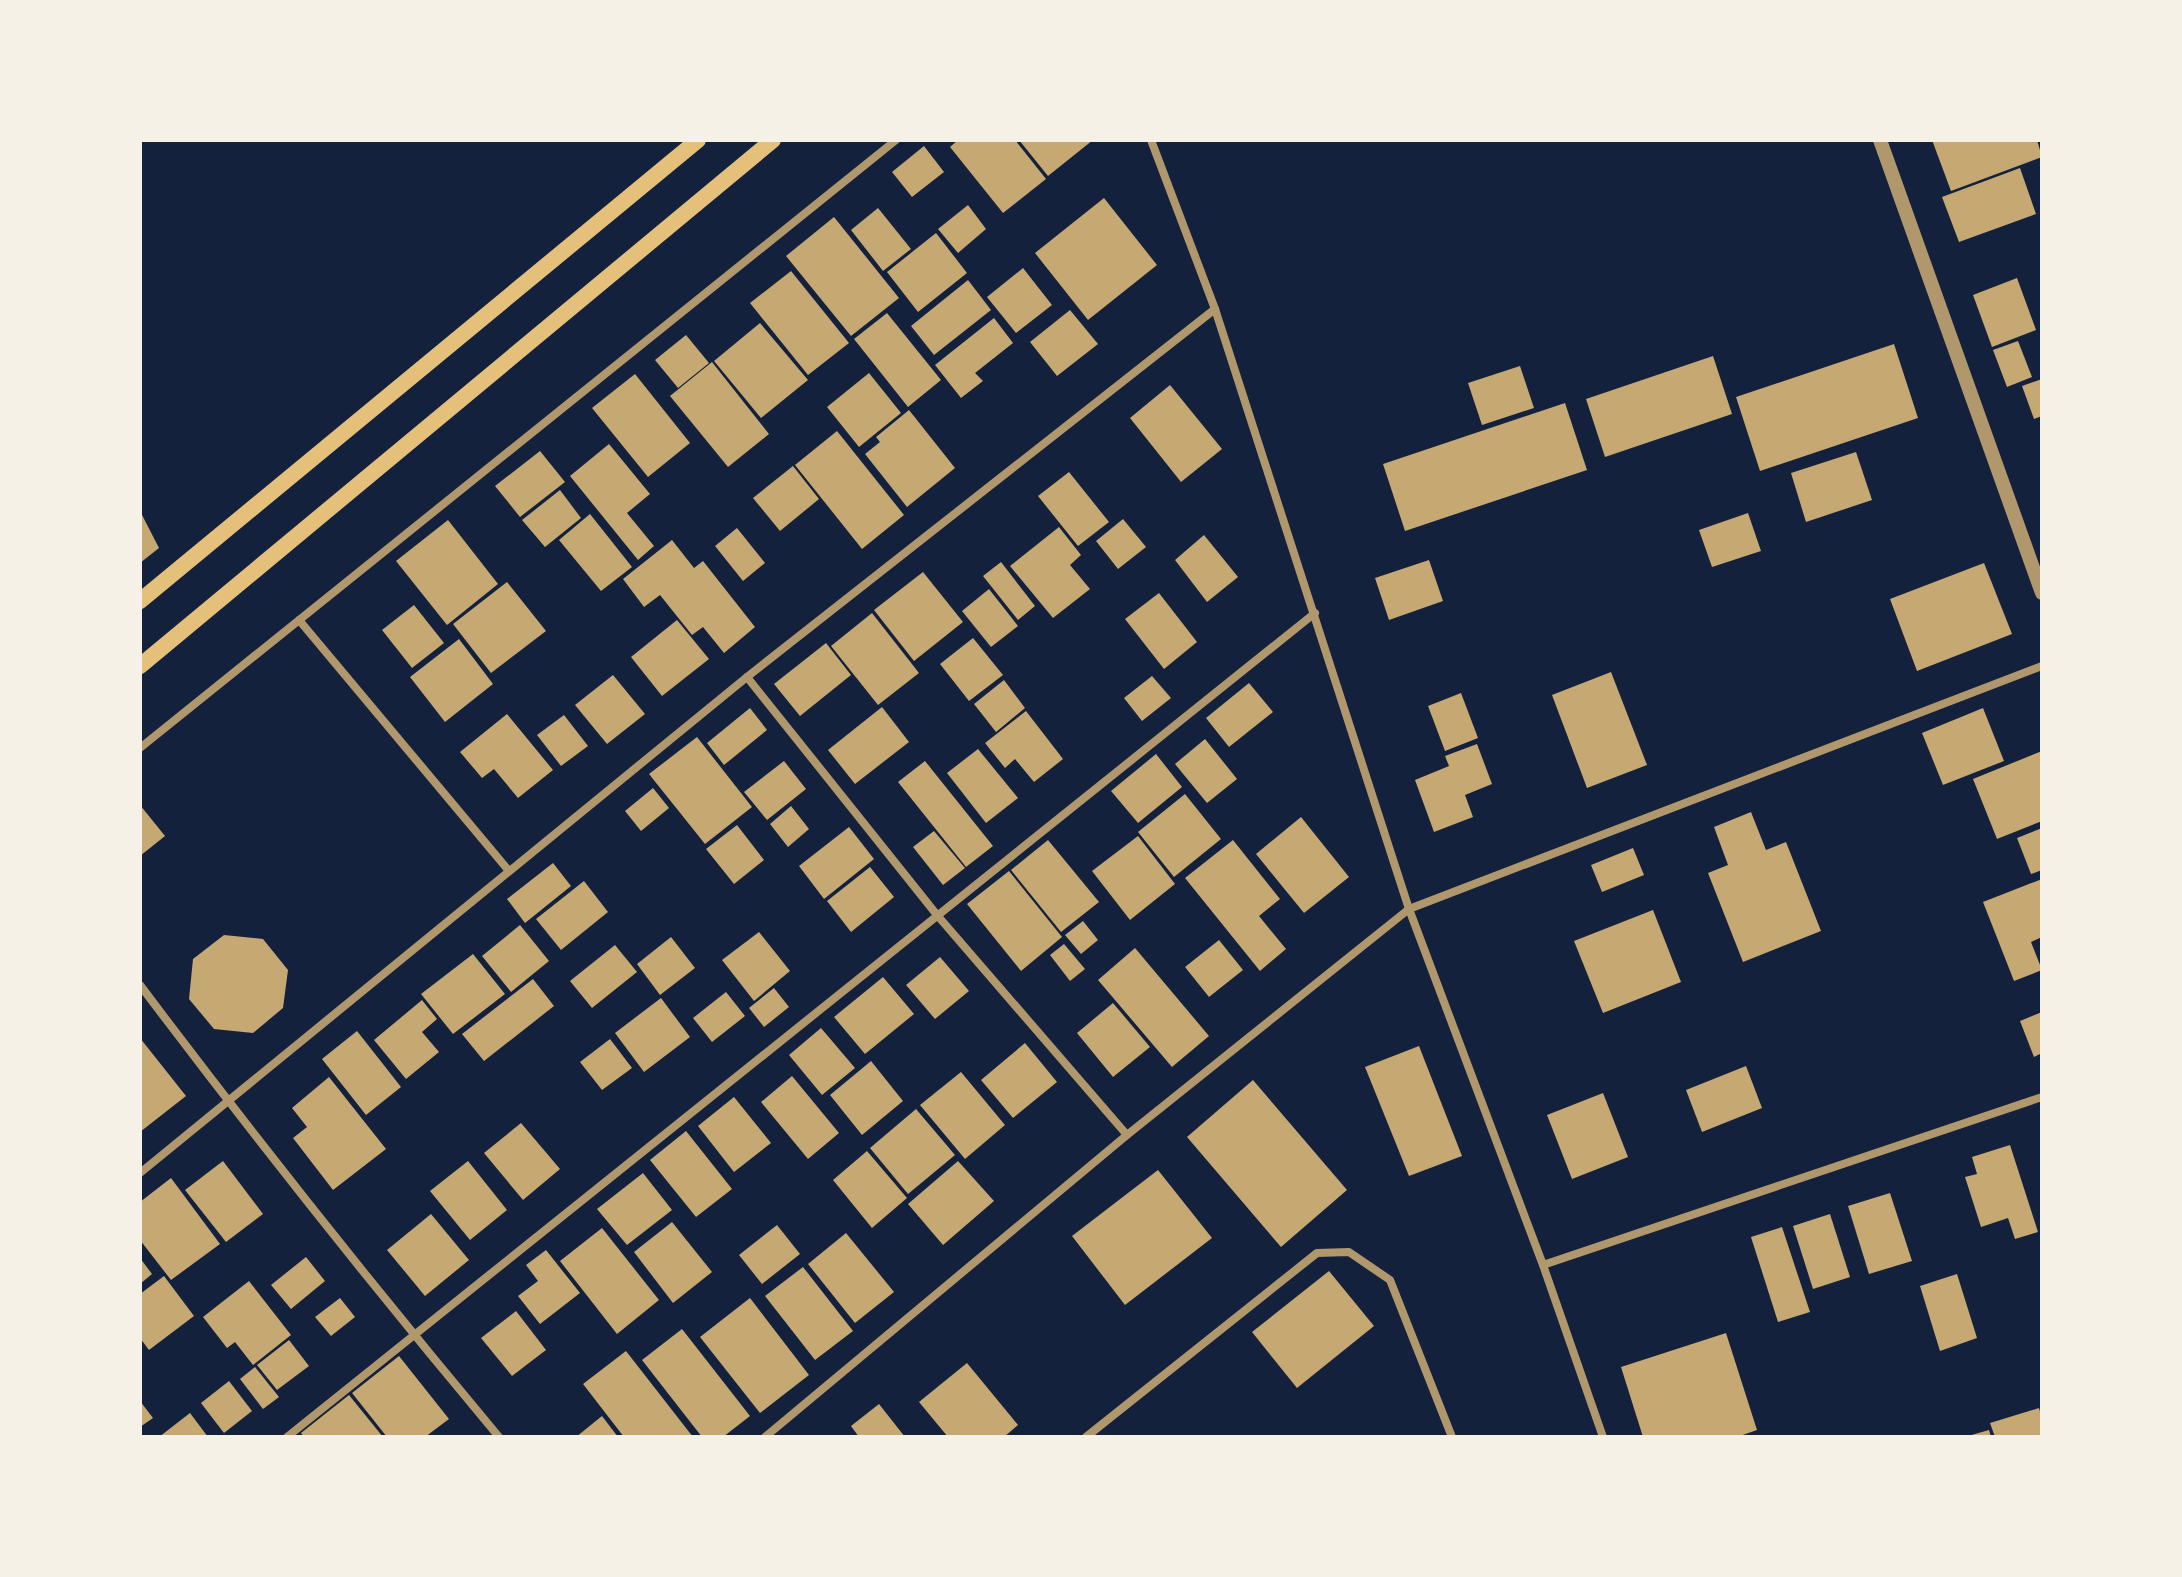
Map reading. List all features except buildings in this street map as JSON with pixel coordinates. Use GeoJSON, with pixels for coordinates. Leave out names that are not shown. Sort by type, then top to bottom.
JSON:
{"type":"FeatureCollection","features":[{"type":"Feature","properties":{"kind":"main road"},"geometry":{"type":"LineString","coordinates":[[140,601],[698,140]]}},
{"type":"Feature","properties":{"kind":"main road"},"geometry":{"type":"LineString","coordinates":[[140,666],[773,140]]}},
{"type":"Feature","properties":{"kind":"street"},"geometry":{"type":"LineString","coordinates":[[140,748],[896,140]]}},
{"type":"Feature","properties":{"kind":"street"},"geometry":{"type":"LineString","coordinates":[[1151,140],[1215,309],[1409,909],[1543,1265],[1603,1437]]}},
{"type":"Feature","properties":{"kind":"street"},"geometry":{"type":"LineString","coordinates":[[1880,140],[2042,593]]}},
{"type":"Feature","properties":{"kind":"street"},"geometry":{"type":"LineString","coordinates":[[140,1173],[747,677],[1215,309]]}},
{"type":"Feature","properties":{"kind":"street"},"geometry":{"type":"LineString","coordinates":[[287,1437],[1315,613]]}},
{"type":"Feature","properties":{"kind":"street"},"geometry":{"type":"LineString","coordinates":[[299,620],[509,871]]}},
{"type":"Feature","properties":{"kind":"street"},"geometry":{"type":"LineString","coordinates":[[765,1437],[1127,1135],[1409,909],[2042,666]]}},
{"type":"Feature","properties":{"kind":"street"},"geometry":{"type":"LineString","coordinates":[[747,677],[937,915],[1127,1135]]}},
{"type":"Feature","properties":{"kind":"street"},"geometry":{"type":"LineString","coordinates":[[140,985],[229,1103],[499,1437]]}},
{"type":"Feature","properties":{"kind":"street"},"geometry":{"type":"LineString","coordinates":[[1543,1265],[2042,1097]]}},
{"type":"Feature","properties":{"kind":"street"},"geometry":{"type":"LineString","coordinates":[[1086,1437],[1317,1253],[1349,1252],[1390,1280],[1452,1437]]}}]}
